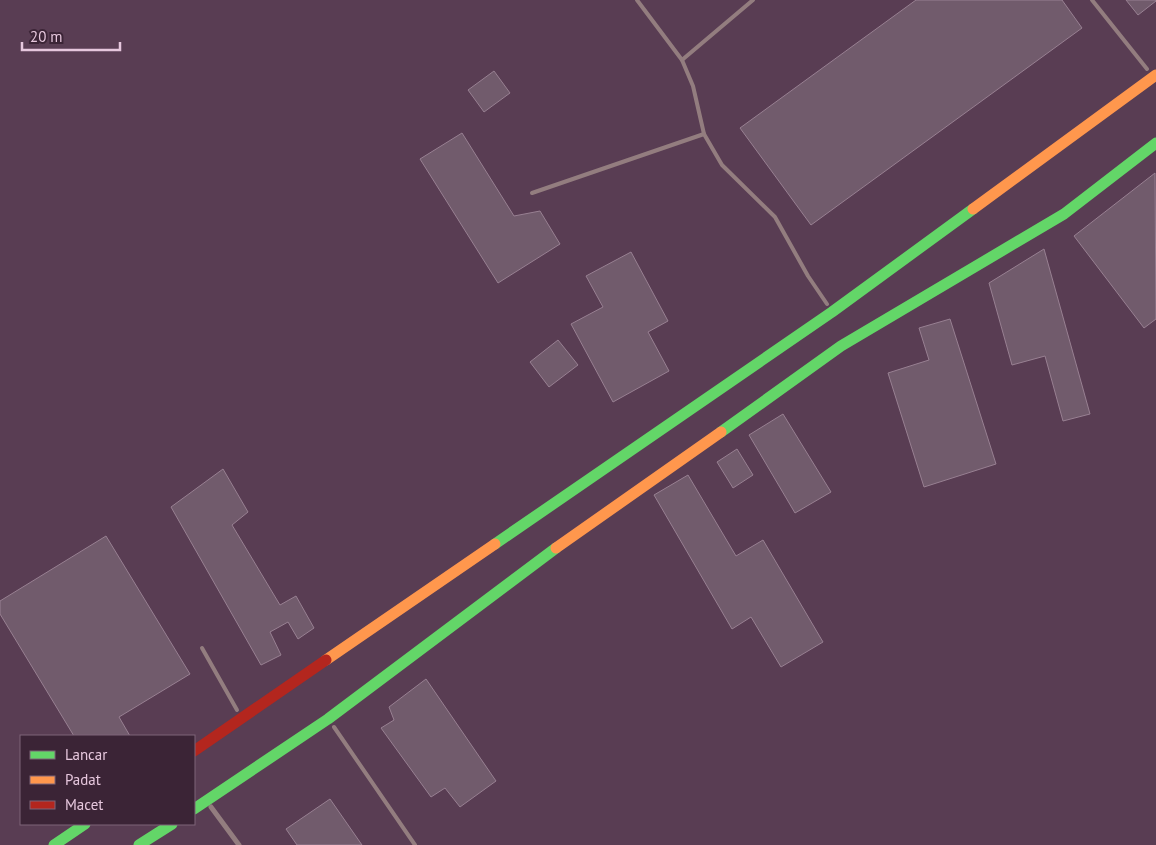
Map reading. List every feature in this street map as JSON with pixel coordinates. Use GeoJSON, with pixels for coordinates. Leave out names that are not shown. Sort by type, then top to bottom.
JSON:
{"type":"FeatureCollection","features":[{"type":"Feature","properties":{"kind":"highway"},"geometry":{"type":"LineString","coordinates":[[195,750],[832,312],[1155,76]]}},
{"type":"Feature","properties":{"kind":"highway"},"geometry":{"type":"LineString","coordinates":[[195,808],[328,719],[555,549],[841,346],[1064,214],[1156,143]]}},
{"type":"Feature","properties":{"kind":"highway"},"geometry":{"type":"LineString","coordinates":[[54,845],[84,825]]}},
{"type":"Feature","properties":{"kind":"highway"},"geometry":{"type":"LineString","coordinates":[[139,845],[170,825]]}},
{"type":"Feature","properties":{"kind":"street"},"geometry":{"type":"LineString","coordinates":[[206,801],[239,845]]}},
{"type":"Feature","properties":{"kind":"lane"},"geometry":{"type":"LineString","coordinates":[[637,0],[682,60],[693,86],[704,134],[722,165],[775,217],[808,276],[832,312]]}},
{"type":"Feature","properties":{"kind":"lane"},"geometry":{"type":"LineString","coordinates":[[682,60],[752,0]]}},
{"type":"Feature","properties":{"kind":"lane"},"geometry":{"type":"LineString","coordinates":[[1092,0],[1155,76]]}},
{"type":"Feature","properties":{"kind":"lane"},"geometry":{"type":"LineString","coordinates":[[532,193],[704,134]]}},
{"type":"Feature","properties":{"kind":"lane"},"geometry":{"type":"LineString","coordinates":[[202,648],[241,719]]}},
{"type":"Feature","properties":{"kind":"lane"},"geometry":{"type":"LineString","coordinates":[[328,719],[415,845]]}},
{"type":"Feature","properties":{"kind":"building"},"geometry":{"type":"Polygon","coordinates":[[[916,0],[1062,0],[1082,28],[811,225],[740,128],[916,0]]]}},
{"type":"Feature","properties":{"kind":"building"},"geometry":{"type":"Polygon","coordinates":[[[1126,0],[1156,0],[1156,1],[1138,15],[1126,0]]]}},
{"type":"Feature","properties":{"kind":"building"},"geometry":{"type":"Polygon","coordinates":[[[494,71],[510,93],[484,112],[468,90],[494,71]]]}},
{"type":"Feature","properties":{"kind":"building"},"geometry":{"type":"Polygon","coordinates":[[[462,133],[514,216],[540,211],[560,244],[498,283],[420,159],[462,133]]]}},
{"type":"Feature","properties":{"kind":"building"},"geometry":{"type":"Polygon","coordinates":[[[1155,173],[1156,319],[1144,328],[1074,236],[1155,173]]]}},
{"type":"Feature","properties":{"kind":"building"},"geometry":{"type":"Polygon","coordinates":[[[1044,249],[1090,414],[1063,421],[1045,356],[1012,365],[989,283],[1044,249]]]}},
{"type":"Feature","properties":{"kind":"building"},"geometry":{"type":"Polygon","coordinates":[[[631,252],[668,321],[648,332],[669,371],[613,402],[571,324],[603,307],[586,276],[631,252]]]}},
{"type":"Feature","properties":{"kind":"building"},"geometry":{"type":"Polygon","coordinates":[[[950,319],[996,464],[924,487],[888,373],[929,360],[919,328],[950,319]]]}},
{"type":"Feature","properties":{"kind":"building"},"geometry":{"type":"Polygon","coordinates":[[[558,340],[578,365],[549,387],[530,362],[558,340]]]}},
{"type":"Feature","properties":{"kind":"building"},"geometry":{"type":"Polygon","coordinates":[[[783,414],[831,492],[795,513],[749,435],[783,414]]]}},
{"type":"Feature","properties":{"kind":"building"},"geometry":{"type":"Polygon","coordinates":[[[737,449],[753,475],[733,488],[717,462],[737,449]]]}},
{"type":"Feature","properties":{"kind":"building"},"geometry":{"type":"Polygon","coordinates":[[[223,469],[248,512],[232,525],[280,605],[296,596],[314,628],[298,639],[288,622],[270,632],[281,655],[261,665],[171,507],[223,469]]]}},
{"type":"Feature","properties":{"kind":"building"},"geometry":{"type":"Polygon","coordinates":[[[688,475],[736,556],[763,540],[823,642],[781,667],[751,617],[732,629],[654,495],[688,475]]]}},
{"type":"Feature","properties":{"kind":"building"},"geometry":{"type":"Polygon","coordinates":[[[106,536],[190,674],[119,717],[129,735],[73,735],[0,614],[0,601],[106,536]]]}},
{"type":"Feature","properties":{"kind":"building"},"geometry":{"type":"Polygon","coordinates":[[[426,679],[496,781],[460,807],[445,788],[431,797],[381,728],[394,720],[389,707],[426,679]]]}},
{"type":"Feature","properties":{"kind":"building"},"geometry":{"type":"Polygon","coordinates":[[[330,799],[362,845],[297,845],[286,829],[330,799]]]}},
{"type":"Feature","properties":{"kind":"traffic: fast"},"geometry":{"type":"LineString","coordinates":[[721,432],[841,346],[1064,214],[1156,143]]}},
{"type":"Feature","properties":{"kind":"traffic: fast"},"geometry":{"type":"LineString","coordinates":[[495,544],[832,312],[973,209]]}},
{"type":"Feature","properties":{"kind":"traffic: fast"},"geometry":{"type":"LineString","coordinates":[[195,808],[328,719],[556,548]]}},
{"type":"Feature","properties":{"kind":"traffic: fast"},"geometry":{"type":"LineString","coordinates":[[54,845],[84,825]]}},
{"type":"Feature","properties":{"kind":"traffic: fast"},"geometry":{"type":"LineString","coordinates":[[139,845],[170,825]]}},
{"type":"Feature","properties":{"kind":"traffic: slow"},"geometry":{"type":"LineString","coordinates":[[973,209],[1156,75]]}},
{"type":"Feature","properties":{"kind":"traffic: slow"},"geometry":{"type":"LineString","coordinates":[[556,548],[721,432]]}},
{"type":"Feature","properties":{"kind":"traffic: slow"},"geometry":{"type":"LineString","coordinates":[[326,660],[495,544]]}},
{"type":"Feature","properties":{"kind":"traffic: jam"},"geometry":{"type":"LineString","coordinates":[[195,750],[326,660]]}}]}
